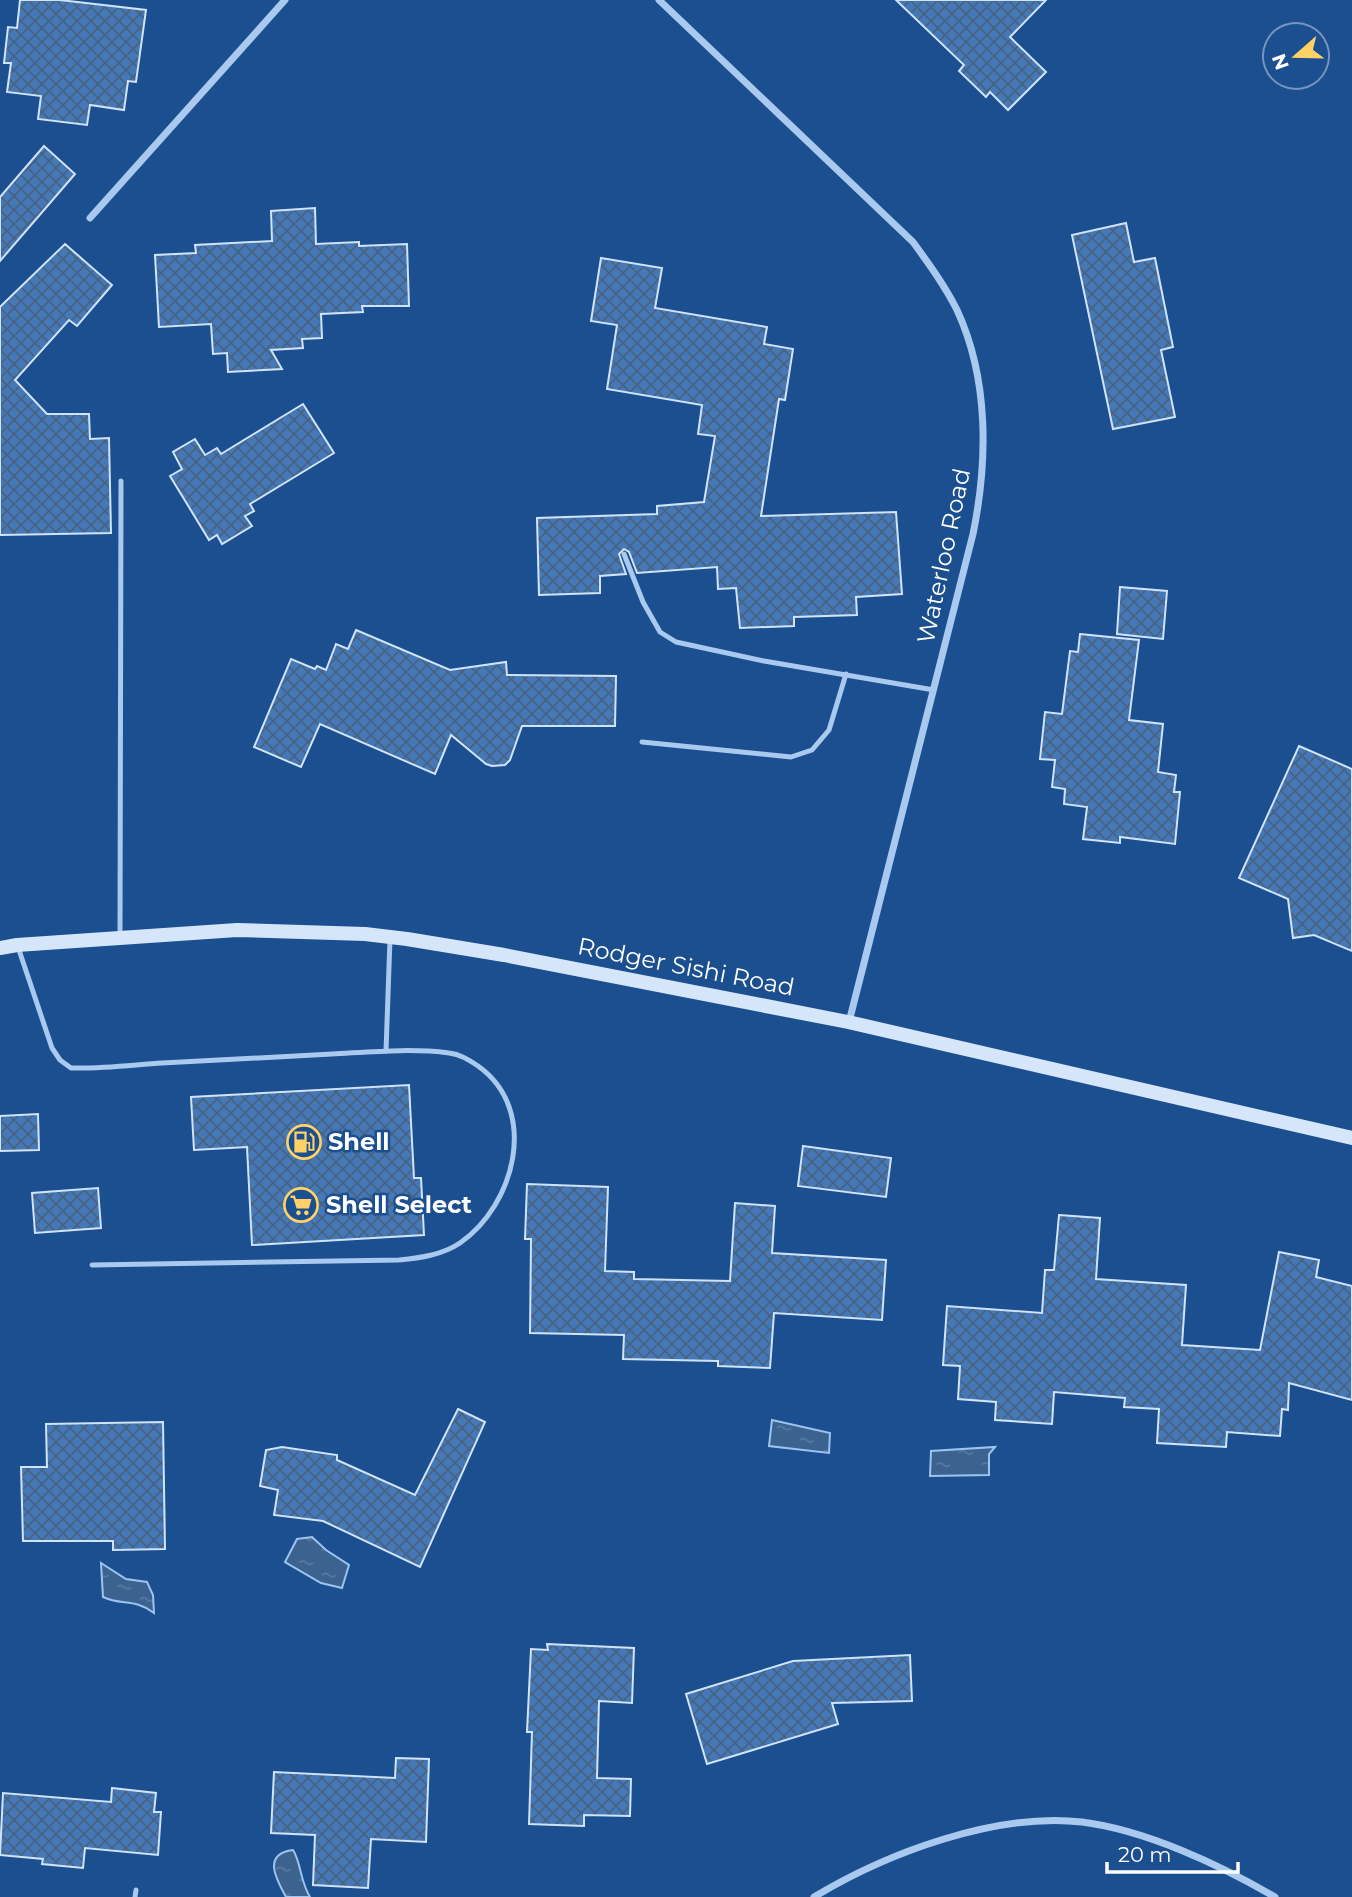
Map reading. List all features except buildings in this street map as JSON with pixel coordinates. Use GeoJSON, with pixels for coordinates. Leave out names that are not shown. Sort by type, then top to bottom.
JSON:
{"type":"FeatureCollection","features":[{"type":"Feature","properties":{"kind":"main road","name":"Rodger Sishi Road"},"geometry":{"type":"LineString","coordinates":[[0,948],[237,930],[390,937],[504,955],[848,1022],[1352,1138]]}},
{"type":"Feature","properties":{"kind":"street"},"geometry":{"type":"LineString","coordinates":[[90,218],[285,0]]}},
{"type":"Feature","properties":{"kind":"street","name":"Waterloo Road"},"geometry":{"type":"LineString","coordinates":[[659,0],[913,242],[957,311],[972,354],[981,399],[984,458],[981,497],[848,1022]]}},
{"type":"Feature","properties":{"kind":"street"},"geometry":{"type":"LineString","coordinates":[[814,1897],[876,1864],[918,1847],[984,1829],[1024,1822],[1080,1822],[1123,1830],[1171,1847],[1275,1897]]}},
{"type":"Feature","properties":{"kind":"lane"},"geometry":{"type":"LineString","coordinates":[[120,938],[121,481]]}},
{"type":"Feature","properties":{"kind":"lane"},"geometry":{"type":"LineString","coordinates":[[624,554],[643,602],[660,632],[676,642],[934,690]]}},
{"type":"Feature","properties":{"kind":"lane"},"geometry":{"type":"LineString","coordinates":[[642,742],[791,757],[812,750],[829,730],[846,674]]}},
{"type":"Feature","properties":{"kind":"lane"},"geometry":{"type":"LineString","coordinates":[[386,1051],[390,937]]}},
{"type":"Feature","properties":{"kind":"lane"},"geometry":{"type":"LineString","coordinates":[[17,945],[52,1048],[60,1060],[71,1068],[386,1051],[450,1053],[464,1057],[496,1082],[510,1107],[514,1131],[513,1162],[500,1197],[485,1221],[461,1242],[429,1256],[399,1261],[92,1265]]}},
{"type":"Feature","properties":{"kind":"water"},"geometry":{"type":"Polygon","coordinates":[[[772,1420],[830,1433],[829,1453],[769,1446],[772,1420]]]}},
{"type":"Feature","properties":{"kind":"water"},"geometry":{"type":"Polygon","coordinates":[[[995,1447],[989,1454],[989,1475],[930,1476],[931,1451],[995,1447]]]}},
{"type":"Feature","properties":{"kind":"water"},"geometry":{"type":"Polygon","coordinates":[[[312,1537],[349,1565],[342,1588],[321,1583],[285,1562],[297,1539],[312,1537]]]}},
{"type":"Feature","properties":{"kind":"water"},"geometry":{"type":"Polygon","coordinates":[[[101,1563],[126,1579],[147,1582],[153,1595],[154,1613],[140,1605],[103,1597],[101,1563]]]}},
{"type":"Feature","properties":{"kind":"water"},"geometry":{"type":"Polygon","coordinates":[[[293,1850],[310,1897],[286,1897],[276,1875],[274,1868],[277,1856],[293,1850]]]}},
{"type":"Feature","properties":{"kind":"place","name":"Shell"},"geometry":{"type":"Point","coordinates":[304,1142]}},
{"type":"Feature","properties":{"kind":"place","name":"Shell Select"},"geometry":{"type":"Point","coordinates":[301,1205]}}]}
